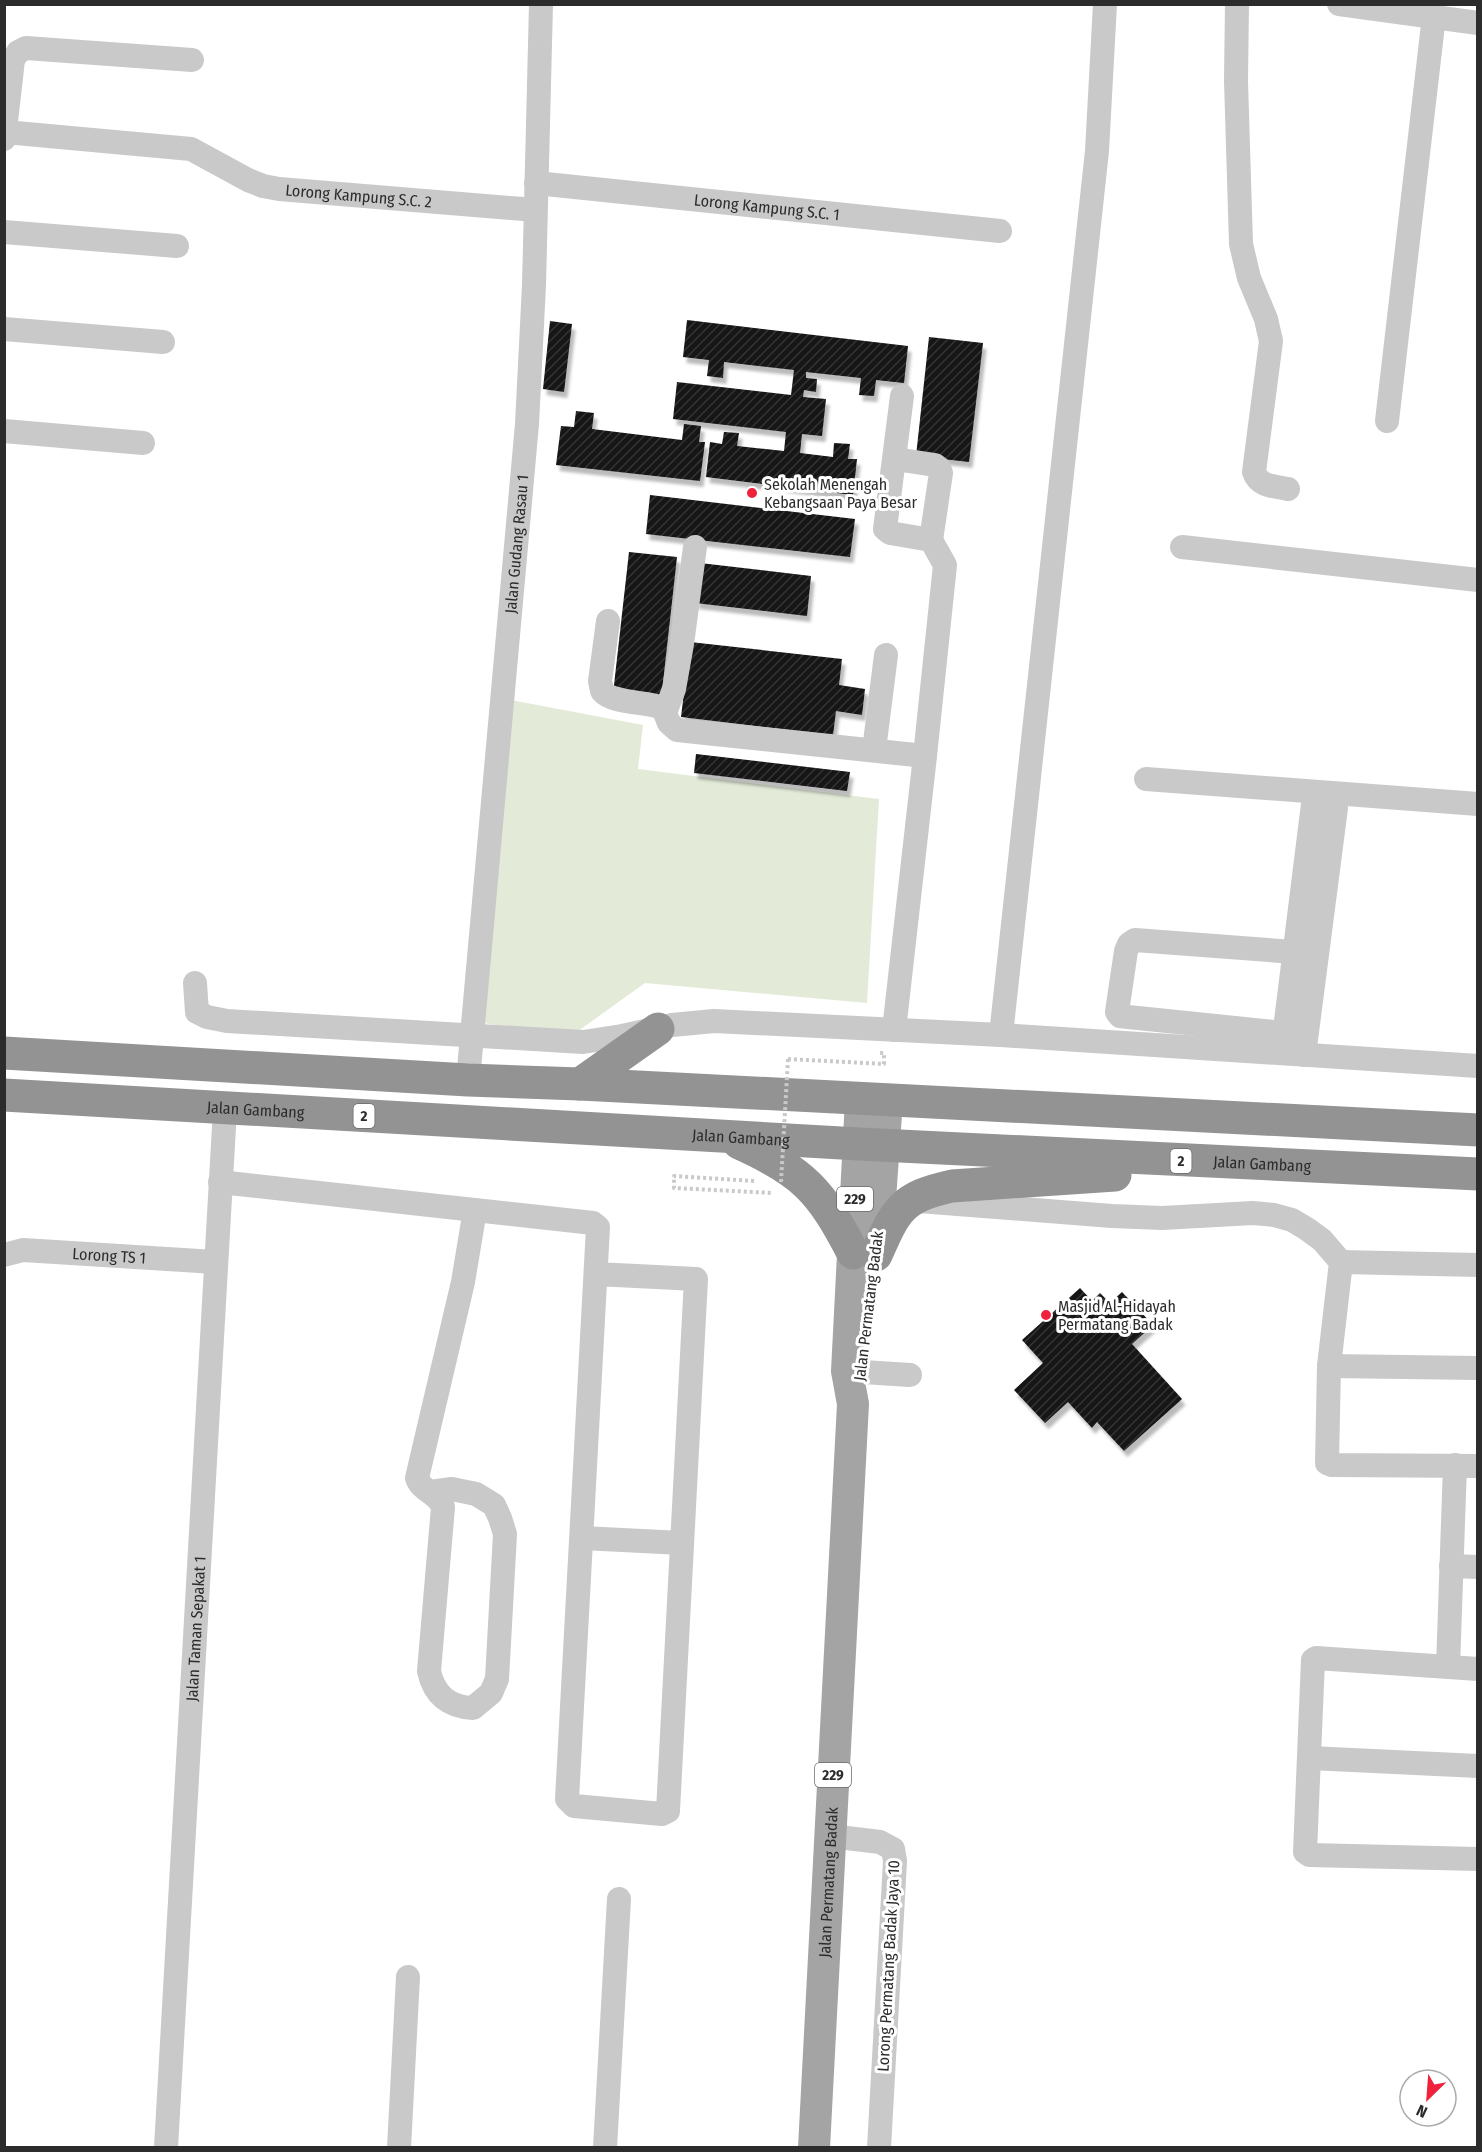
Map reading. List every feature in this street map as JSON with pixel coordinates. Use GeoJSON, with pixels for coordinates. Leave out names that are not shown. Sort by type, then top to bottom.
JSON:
{"type":"FeatureCollection","features":[{"type":"Feature","properties":{"kind":"highway"},"geometry":{"type":"LineString","coordinates":[[580,1084],[658,1029]]}},
{"type":"Feature","properties":{"kind":"highway"},"geometry":{"type":"LineString","coordinates":[[4,1053],[468,1080],[1478,1131]]}},
{"type":"Feature","properties":{"kind":"highway","name":"Jalan Gambang"},"geometry":{"type":"LineString","coordinates":[[4,1095],[871,1145],[1478,1174]]}},
{"type":"Feature","properties":{"kind":"highway"},"geometry":{"type":"LineString","coordinates":[[724,1136],[767,1156],[804,1180],[864,1254],[910,1200],[932,1190],[952,1186],[1266,1165]]}},
{"type":"Feature","properties":{"kind":"main road","name":"Jalan Permatang Badak"},"geometry":{"type":"LineString","coordinates":[[814,2148],[853,1404],[874,1099]]}},
{"type":"Feature","properties":{"kind":"street","name":"Jalan Gudang Rasau 1"},"geometry":{"type":"LineString","coordinates":[[468,1080],[527,424],[534,285],[541,4]]}},
{"type":"Feature","properties":{"kind":"street"},"geometry":{"type":"LineString","coordinates":[[1001,1035],[1096,151],[1105,4]]}},
{"type":"Feature","properties":{"kind":"street"},"geometry":{"type":"LineString","coordinates":[[1237,4],[1236,81],[1241,243],[1249,278],[1266,319],[1271,341],[1254,472],[1256,479],[1261,483],[1288,489]]}},
{"type":"Feature","properties":{"kind":"street"},"geometry":{"type":"LineString","coordinates":[[1339,4],[1383,7],[1478,23]]}},
{"type":"Feature","properties":{"kind":"street"},"geometry":{"type":"LineString","coordinates":[[1387,421],[1434,16]]}},
{"type":"Feature","properties":{"kind":"street"},"geometry":{"type":"LineString","coordinates":[[5,136],[13,60],[18,52],[26,48],[192,60]]}},
{"type":"Feature","properties":{"kind":"street","name":"Lorong Kampung S.C. 2"},"geometry":{"type":"LineString","coordinates":[[5,136],[191,149],[248,180],[271,188],[535,210]]}},
{"type":"Feature","properties":{"kind":"street","name":"Lorong Kampung S.C. 1"},"geometry":{"type":"LineString","coordinates":[[536,183],[1000,231]]}},
{"type":"Feature","properties":{"kind":"street"},"geometry":{"type":"LineString","coordinates":[[4,232],[177,246]]}},
{"type":"Feature","properties":{"kind":"street"},"geometry":{"type":"LineString","coordinates":[[4,329],[163,342]]}},
{"type":"Feature","properties":{"kind":"street"},"geometry":{"type":"LineString","coordinates":[[902,396],[885,529],[890,533],[931,540]]}},
{"type":"Feature","properties":{"kind":"street"},"geometry":{"type":"LineString","coordinates":[[4,431],[143,443]]}},
{"type":"Feature","properties":{"kind":"street"},"geometry":{"type":"LineString","coordinates":[[894,1030],[945,565],[931,540],[941,473],[939,468],[935,465],[895,459]]}},
{"type":"Feature","properties":{"kind":"street"},"geometry":{"type":"LineString","coordinates":[[665,713],[674,689],[696,547]]}},
{"type":"Feature","properties":{"kind":"street"},"geometry":{"type":"LineString","coordinates":[[1182,547],[1478,580]]}},
{"type":"Feature","properties":{"kind":"street"},"geometry":{"type":"LineString","coordinates":[[608,621],[600,681],[602,691],[612,698],[663,708],[669,723],[677,730],[925,756]]}},
{"type":"Feature","properties":{"kind":"street"},"geometry":{"type":"LineString","coordinates":[[874,750],[886,655]]}},
{"type":"Feature","properties":{"kind":"street"},"geometry":{"type":"LineString","coordinates":[[1146,779],[1478,804]]}},
{"type":"Feature","properties":{"kind":"street"},"geometry":{"type":"LineString","coordinates":[[1290,1047],[1336,808],[1334,801],[1326,793]]}},
{"type":"Feature","properties":{"kind":"street"},"geometry":{"type":"LineString","coordinates":[[1290,1047],[1294,952],[1314,804],[1317,798],[1326,793]]}},
{"type":"Feature","properties":{"kind":"street"},"geometry":{"type":"LineString","coordinates":[[1290,1047],[1120,1016],[1117,1012],[1126,951],[1129,944],[1135,940],[1294,952]]}},
{"type":"Feature","properties":{"kind":"street"},"geometry":{"type":"LineString","coordinates":[[195,983],[197,1012],[227,1022],[583,1042],[672,1025],[714,1021],[1290,1047],[1478,1066]]}},
{"type":"Feature","properties":{"kind":"street","name":"Jalan Taman Sepakat 1"},"geometry":{"type":"LineString","coordinates":[[166,2148],[225,1109]]}},
{"type":"Feature","properties":{"kind":"street"},"geometry":{"type":"LineString","coordinates":[[220,1182],[593,1222],[598,1227],[567,1799],[574,1806],[662,1814],[668,1811],[696,1279],[596,1274]]}},
{"type":"Feature","properties":{"kind":"street"},"geometry":{"type":"LineString","coordinates":[[910,1200],[1152,1218],[1253,1213],[1274,1215],[1292,1220],[1322,1240],[1341,1262],[1329,1366],[1327,1463],[1332,1465],[1466,1465],[1451,1566],[1448,1667]]}},
{"type":"Feature","properties":{"kind":"street"},"geometry":{"type":"LineString","coordinates":[[430,1492],[452,1489],[476,1494],[494,1505],[505,1534],[496,1679],[491,1693],[472,1708],[458,1708],[442,1697],[432,1685],[429,1671],[443,1507],[441,1500],[420,1485],[417,1478],[463,1282],[475,1210]]}},
{"type":"Feature","properties":{"kind":"street","name":"Lorong TS 1"},"geometry":{"type":"LineString","coordinates":[[4,1255],[23,1250],[215,1262]]}},
{"type":"Feature","properties":{"kind":"street"},"geometry":{"type":"LineString","coordinates":[[1341,1262],[1478,1265]]}},
{"type":"Feature","properties":{"kind":"street"},"geometry":{"type":"LineString","coordinates":[[1329,1366],[1478,1368]]}},
{"type":"Feature","properties":{"kind":"street"},"geometry":{"type":"LineString","coordinates":[[855,1372],[910,1375]]}},
{"type":"Feature","properties":{"kind":"street"},"geometry":{"type":"LineString","coordinates":[[582,1538],[682,1543]]}},
{"type":"Feature","properties":{"kind":"street"},"geometry":{"type":"LineString","coordinates":[[1451,1566],[1478,1567]]}},
{"type":"Feature","properties":{"kind":"street"},"geometry":{"type":"LineString","coordinates":[[1478,1669],[1316,1658],[1313,1660],[1305,1852],[1309,1855],[1478,1859]]}},
{"type":"Feature","properties":{"kind":"street"},"geometry":{"type":"LineString","coordinates":[[1310,1758],[1478,1766]]}},
{"type":"Feature","properties":{"kind":"street","name":"Lorong Permatang Badak Jaya 10"},"geometry":{"type":"LineString","coordinates":[[830,1836],[880,1842],[893,1849],[895,1861],[879,2148]]}},
{"type":"Feature","properties":{"kind":"street"},"geometry":{"type":"LineString","coordinates":[[605,2148],[619,1899]]}},
{"type":"Feature","properties":{"kind":"street"},"geometry":{"type":"LineString","coordinates":[[399,2148],[408,1977]]}},
{"type":"Feature","properties":{"kind":"path"},"geometry":{"type":"LineString","coordinates":[[770,1182],[781,1182],[788,1059],[884,1064],[884,1053],[873,1052]]}},
{"type":"Feature","properties":{"kind":"path"},"geometry":{"type":"LineString","coordinates":[[758,1181],[674,1176],[674,1188],[771,1193]]}},
{"type":"Feature","properties":{"kind":"green space"},"geometry":{"type":"Polygon","coordinates":[[[511,700],[643,725],[638,769],[879,799],[867,1003],[645,983],[574,1034],[481,1023],[511,700]]]}},
{"type":"Feature","properties":{"kind":"building"},"geometry":{"type":"Polygon","coordinates":[[[687,320],[908,346],[904,383],[876,380],[874,396],[859,395],[861,378],[806,372],[806,378],[817,379],[816,392],[804,390],[803,397],[826,399],[822,436],[802,434],[800,453],[833,457],[834,443],[850,444],[848,459],[857,459],[853,495],[706,477],[710,442],[722,444],[724,432],[739,433],[737,446],[784,451],[786,432],[673,419],[677,382],[791,395],[794,370],[724,362],[723,378],[707,376],[709,360],[683,357],[687,320]]]}},
{"type":"Feature","properties":{"kind":"building"},"geometry":{"type":"Polygon","coordinates":[[[550,321],[572,324],[564,392],[543,389],[550,321]]]}},
{"type":"Feature","properties":{"kind":"building"},"geometry":{"type":"Polygon","coordinates":[[[929,337],[983,343],[969,462],[916,456],[929,337]]]}},
{"type":"Feature","properties":{"kind":"building"},"geometry":{"type":"Polygon","coordinates":[[[576,411],[594,413],[592,429],[682,440],[684,424],[701,426],[699,442],[705,442],[700,481],[556,465],[561,426],[574,427],[576,411]]]}},
{"type":"Feature","properties":{"kind":"building"},"geometry":{"type":"Polygon","coordinates":[[[650,495],[855,519],[850,557],[646,534],[650,495]]]}},
{"type":"Feature","properties":{"kind":"building"},"geometry":{"type":"Polygon","coordinates":[[[629,552],[677,557],[661,700],[613,694],[629,552]]]}},
{"type":"Feature","properties":{"kind":"building"},"geometry":{"type":"Polygon","coordinates":[[[700,563],[811,576],[807,616],[695,603],[700,563]]]}},
{"type":"Feature","properties":{"kind":"building"},"geometry":{"type":"Polygon","coordinates":[[[690,642],[842,659],[839,685],[865,689],[862,715],[836,711],[833,735],[681,717],[690,642]]]}},
{"type":"Feature","properties":{"kind":"building"},"geometry":{"type":"Polygon","coordinates":[[[696,754],[850,772],[847,791],[694,773],[696,754]]]}},
{"type":"Feature","properties":{"kind":"building"},"geometry":{"type":"Polygon","coordinates":[[[1080,1288],[1092,1301],[1100,1293],[1110,1303],[1122,1292],[1153,1325],[1132,1344],[1182,1399],[1124,1451],[1097,1422],[1092,1428],[1068,1402],[1045,1423],[1014,1390],[1043,1363],[1022,1340],[1080,1288]]]}},
{"type":"Feature","properties":{"kind":"place","name":"Sekolah Menengah Kebangsaan Paya Besar"},"geometry":{"type":"Point","coordinates":[752,493]}},
{"type":"Feature","properties":{"kind":"place","name":"Masjid Al-Hidayah Permatang Badak"},"geometry":{"type":"Point","coordinates":[1046,1315]}}]}
